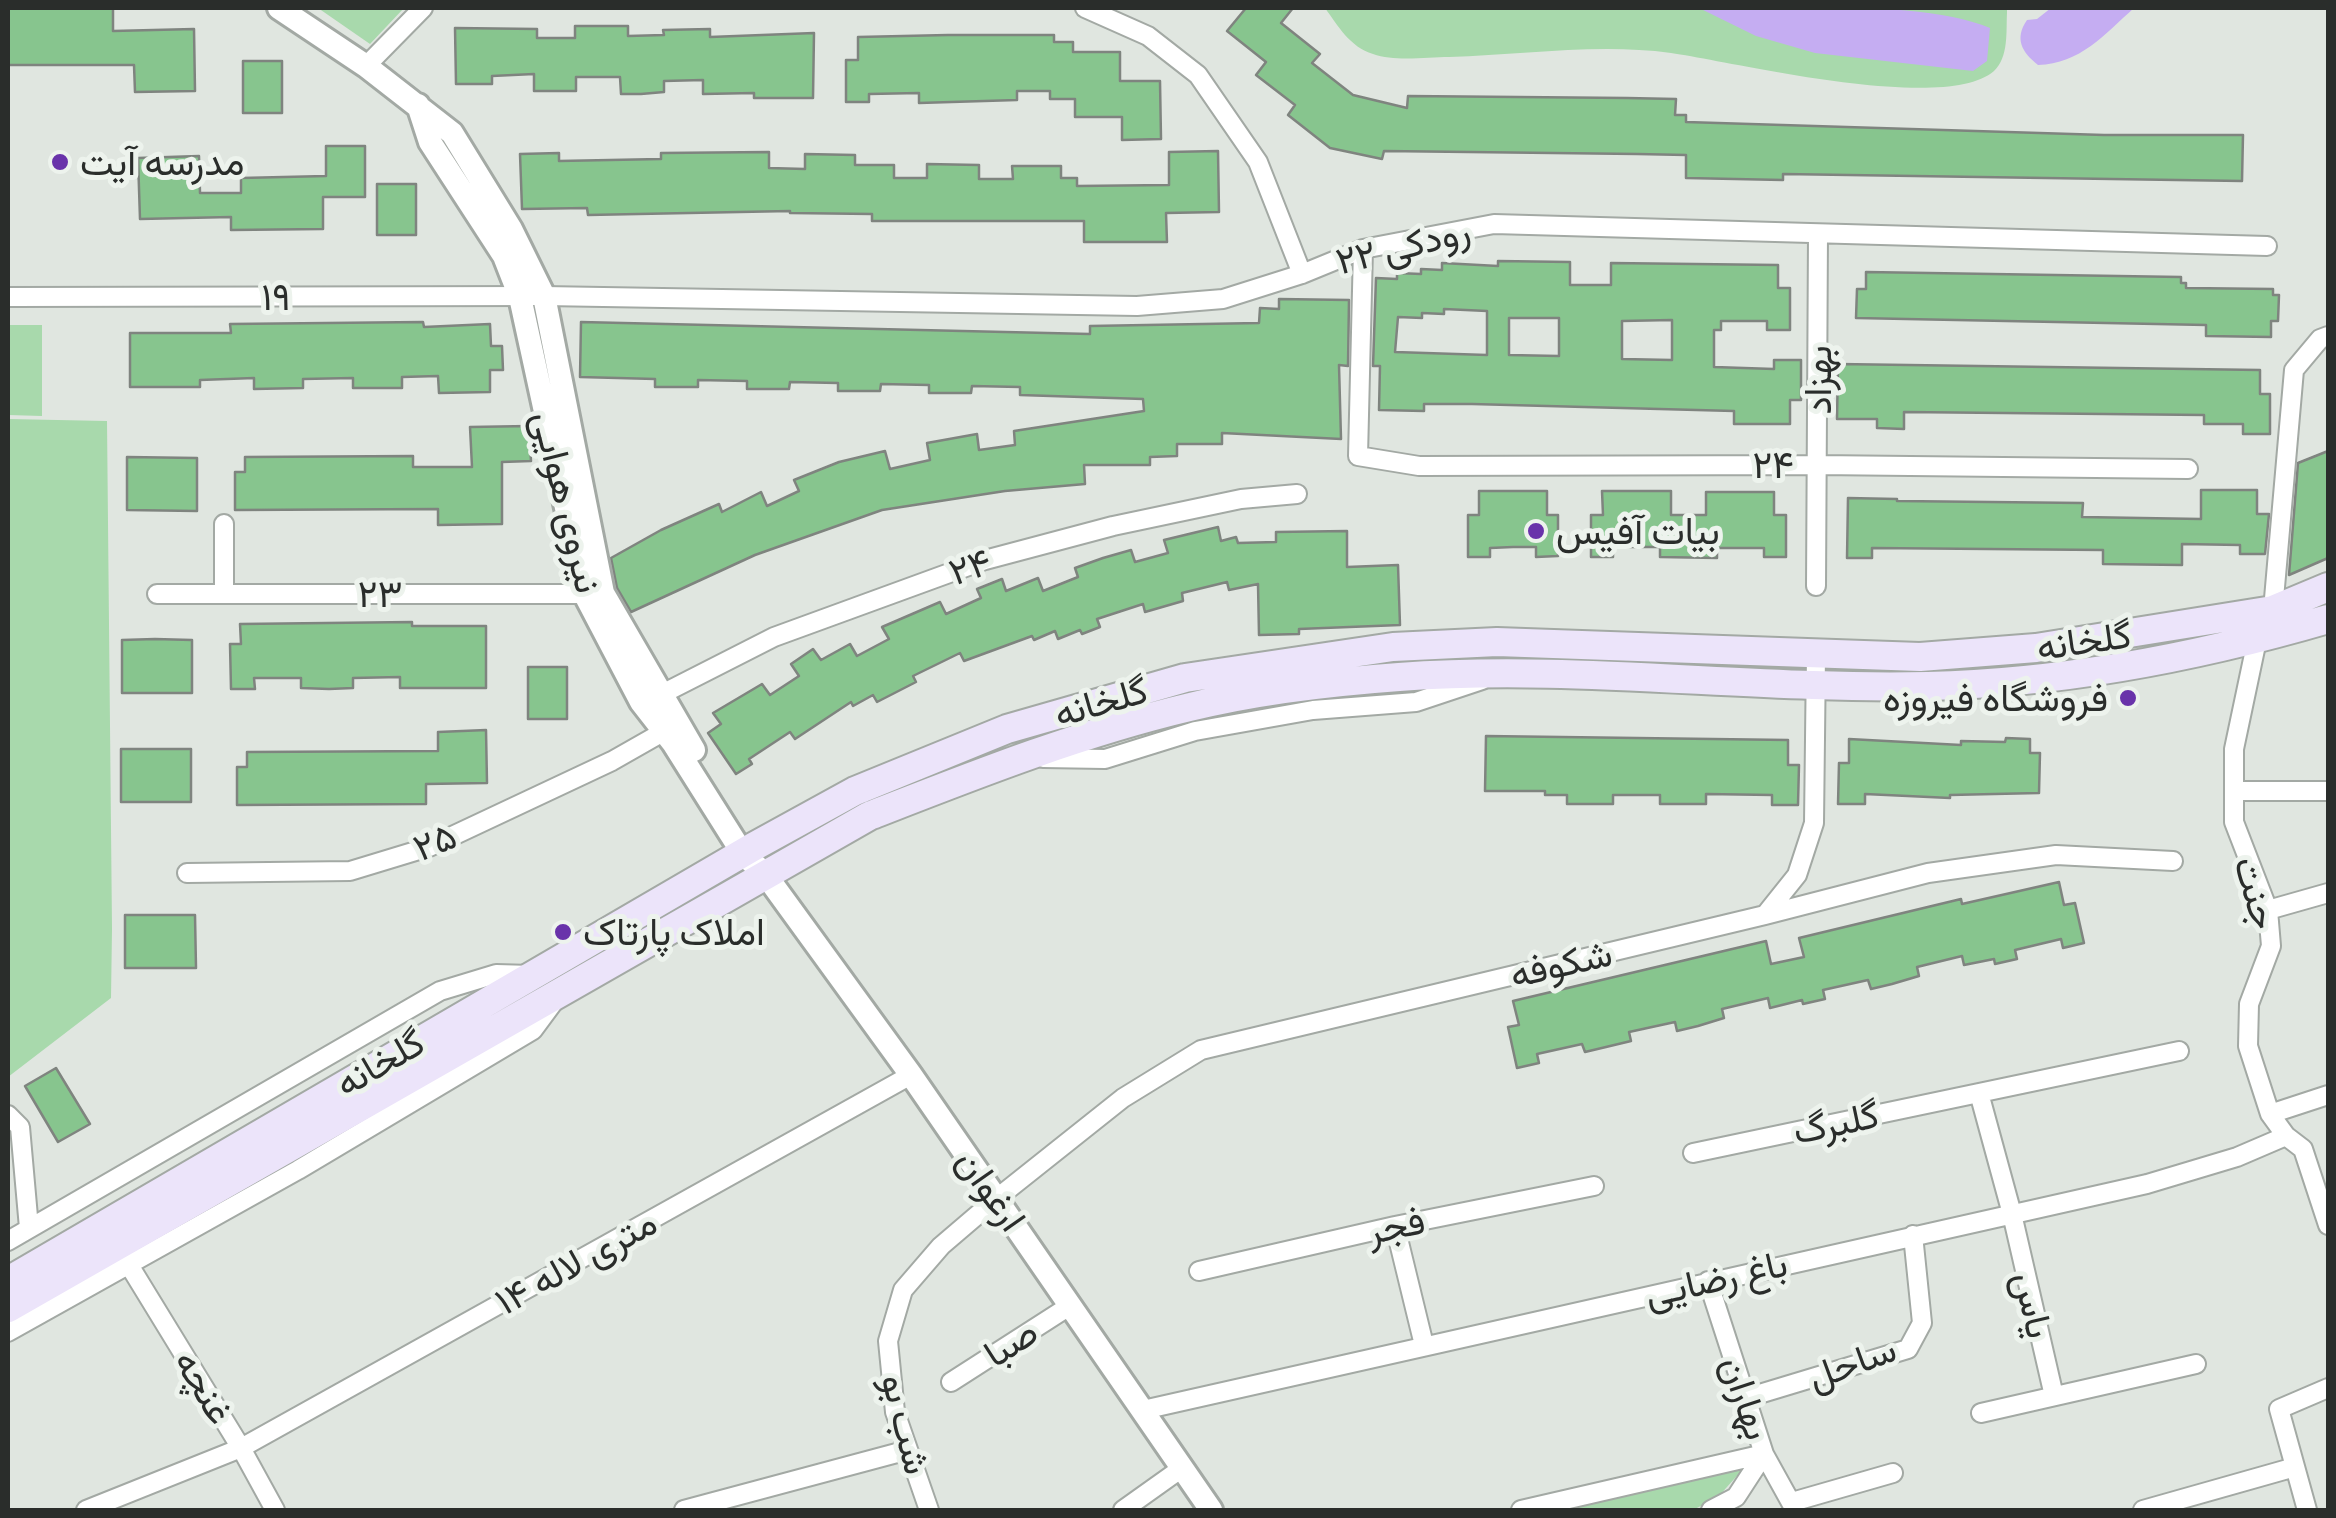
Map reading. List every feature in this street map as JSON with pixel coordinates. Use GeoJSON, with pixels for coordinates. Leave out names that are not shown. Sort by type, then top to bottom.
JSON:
{"type":"FeatureCollection","features":[{"type":"Feature","properties":{"kind":"main road","name":"گلخانه"},"geometry":{"type":"LineString","coordinates":[[8,1280],[748,850],[854,792],[1007,729],[1185,678],[1394,647],[1497,642],[1920,657],[2036,648],[2272,610],[2328,587]]}},
{"type":"Feature","properties":{"kind":"main road","name":"گلخانه"},"geometry":{"type":"LineString","coordinates":[[8,1308],[869,816],[1017,758],[1190,706],[1280,690],[1400,677],[1505,672],[1927,686],[2034,680],[2157,662],[2257,640],[2328,619]]}},
{"type":"Feature","properties":{"kind":"street","name":"نیروی هوایی"},"geometry":{"type":"LineString","coordinates":[[279,8],[366,66],[452,133],[511,229],[544,296],[594,594]]}},
{"type":"Feature","properties":{"kind":"street"},"geometry":{"type":"LineString","coordinates":[[366,66],[423,8]]}},
{"type":"Feature","properties":{"kind":"street"},"geometry":{"type":"LineString","coordinates":[[1085,8],[1148,36],[1198,75],[1258,162],[1302,274]]}},
{"type":"Feature","properties":{"kind":"street","name":"نیروی هوایی"},"geometry":{"type":"LineString","coordinates":[[418,106],[430,142],[504,256],[520,298],[594,594],[650,698],[748,850]]}},
{"type":"Feature","properties":{"kind":"street","name":"رودکی ۲۲"},"geometry":{"type":"LineString","coordinates":[[544,296],[1136,306],[1223,299],[1364,249],[1494,224],[2268,246]]}},
{"type":"Feature","properties":{"kind":"street","name":"بهزاد"},"geometry":{"type":"LineString","coordinates":[[1816,586],[1818,234]]}},
{"type":"Feature","properties":{"kind":"street","name":"۲۴"},"geometry":{"type":"LineString","coordinates":[[1364,249],[1358,456],[1419,466],[1818,464],[2188,469]]}},
{"type":"Feature","properties":{"kind":"street","name":"۱۹"},"geometry":{"type":"LineString","coordinates":[[8,297],[544,296]]}},
{"type":"Feature","properties":{"kind":"street"},"geometry":{"type":"LineString","coordinates":[[2272,610],[2294,370],[2320,339],[2328,336]]}},
{"type":"Feature","properties":{"kind":"street","name":"۲۴"},"geometry":{"type":"LineString","coordinates":[[650,698],[774,638],[985,560],[1168,514],[1241,499],[1297,494]]}},
{"type":"Feature","properties":{"kind":"street"},"geometry":{"type":"LineString","coordinates":[[224,524],[224,593]]}},
{"type":"Feature","properties":{"kind":"street","name":"۲۳"},"geometry":{"type":"LineString","coordinates":[[157,594],[594,594]]}},
{"type":"Feature","properties":{"kind":"street","name":"جنت"},"geometry":{"type":"LineString","coordinates":[[2257,640],[2234,749],[2234,822],[2268,910],[2272,946],[2250,1004],[2248,1046],[2270,1114],[2286,1136],[2302,1149],[2328,1225]]}},
{"type":"Feature","properties":{"kind":"street"},"geometry":{"type":"LineString","coordinates":[[1764,915],[1797,875],[1814,823],[1816,654]]}},
{"type":"Feature","properties":{"kind":"street","name":"نیروی هوایی"},"geometry":{"type":"LineString","coordinates":[[650,698],[663,732],[748,850]]}},
{"type":"Feature","properties":{"kind":"street","name":"۲۵"},"geometry":{"type":"LineString","coordinates":[[187,874],[350,871],[429,847],[612,761],[663,732]]}},
{"type":"Feature","properties":{"kind":"street"},"geometry":{"type":"LineString","coordinates":[[2234,791],[2328,791]]}},
{"type":"Feature","properties":{"kind":"street","name":"ارغوان"},"geometry":{"type":"LineString","coordinates":[[748,850],[911,1075],[1210,1510]]}},
{"type":"Feature","properties":{"kind":"street","name":"شکوفه"},"geometry":{"type":"LineString","coordinates":[[996,1199],[1124,1098],[1202,1050],[1928,873],[2056,855],[2173,861]]}},
{"type":"Feature","properties":{"kind":"street"},"geometry":{"type":"LineString","coordinates":[[2268,910],[2328,893]]}},
{"type":"Feature","properties":{"kind":"street"},"geometry":{"type":"LineString","coordinates":[[8,1241],[440,990],[496,974],[532,975]]}},
{"type":"Feature","properties":{"kind":"street"},"geometry":{"type":"LineString","coordinates":[[8,1332],[532,1030],[560,992]]}},
{"type":"Feature","properties":{"kind":"street","name":"گلبرگ"},"geometry":{"type":"LineString","coordinates":[[1693,1153],[2179,1050]]}},
{"type":"Feature","properties":{"kind":"street","name":"۱۴ متری لاله"},"geometry":{"type":"LineString","coordinates":[[86,1510],[241,1448],[911,1075]]}},
{"type":"Feature","properties":{"kind":"street"},"geometry":{"type":"LineString","coordinates":[[1978,1093],[2012,1214]]}},
{"type":"Feature","properties":{"kind":"street"},"geometry":{"type":"LineString","coordinates":[[2270,1114],[2328,1095]]}},
{"type":"Feature","properties":{"kind":"street"},"geometry":{"type":"LineString","coordinates":[[8,1115],[20,1126],[30,1228]]}},
{"type":"Feature","properties":{"kind":"street","name":"باغ رضایی"},"geometry":{"type":"LineString","coordinates":[[1143,1410],[2147,1184],[2236,1157],[2286,1136]]}},
{"type":"Feature","properties":{"kind":"street","name":"فجر"},"geometry":{"type":"LineString","coordinates":[[1199,1271],[1594,1186]]}},
{"type":"Feature","properties":{"kind":"street","name":"شب بو"},"geometry":{"type":"LineString","coordinates":[[928,1510],[895,1412],[888,1340],[902,1290],[941,1246],[996,1199]]}},
{"type":"Feature","properties":{"kind":"street","name":"یاس"},"geometry":{"type":"LineString","coordinates":[[2012,1214],[2054,1396]]}},
{"type":"Feature","properties":{"kind":"street"},"geometry":{"type":"LineString","coordinates":[[1395,1226],[1424,1345]]}},
{"type":"Feature","properties":{"kind":"street","name":"ساحل"},"geometry":{"type":"LineString","coordinates":[[1746,1398],[1908,1349],[1922,1323],[1914,1236]]}},
{"type":"Feature","properties":{"kind":"street","name":"غنچه"},"geometry":{"type":"LineString","coordinates":[[129,1265],[275,1510]]}},
{"type":"Feature","properties":{"kind":"street","name":"بهاران"},"geometry":{"type":"LineString","coordinates":[[1708,1281],[1764,1454],[1793,1506]]}},
{"type":"Feature","properties":{"kind":"street","name":"صبا"},"geometry":{"type":"LineString","coordinates":[[951,1382],[1071,1305]]}},
{"type":"Feature","properties":{"kind":"street"},"geometry":{"type":"LineString","coordinates":[[1981,1413],[2196,1364]]}},
{"type":"Feature","properties":{"kind":"street"},"geometry":{"type":"LineString","coordinates":[[2307,1510],[2279,1409],[2328,1388]]}},
{"type":"Feature","properties":{"kind":"street"},"geometry":{"type":"LineString","coordinates":[[684,1510],[908,1450]]}},
{"type":"Feature","properties":{"kind":"street"},"geometry":{"type":"LineString","coordinates":[[1521,1510],[1764,1454]]}},
{"type":"Feature","properties":{"kind":"street"},"geometry":{"type":"LineString","coordinates":[[1711,1510],[1736,1497],[1764,1454]]}},
{"type":"Feature","properties":{"kind":"street"},"geometry":{"type":"LineString","coordinates":[[2144,1510],[2295,1466]]}},
{"type":"Feature","properties":{"kind":"street"},"geometry":{"type":"LineString","coordinates":[[1123,1510],[1182,1468]]}},
{"type":"Feature","properties":{"kind":"street"},"geometry":{"type":"LineString","coordinates":[[1793,1506],[1893,1472]]}},
{"type":"Feature","properties":{"kind":"green space"},"geometry":{"type":"Polygon","coordinates":[[[318,8],[404,8],[370,44],[318,8]]]}},
{"type":"Feature","properties":{"kind":"green space"},"geometry":{"type":"Polygon","coordinates":[[[1325,8],[2007,8],[2007,13],[2004,51],[1994,71],[1969,83],[1932,88],[1838,82],[1643,50],[1391,58],[1358,46],[1325,8]]]}},
{"type":"Feature","properties":{"kind":"green space"},"geometry":{"type":"Polygon","coordinates":[[[8,325],[42,325],[42,416],[8,415],[8,325]]]}},
{"type":"Feature","properties":{"kind":"green space"},"geometry":{"type":"Polygon","coordinates":[[[8,419],[107,421],[112,929],[111,998],[8,1077],[8,419]]]}},
{"type":"Feature","properties":{"kind":"green space"},"geometry":{"type":"Polygon","coordinates":[[[1744,1468],[1718,1497],[1693,1510],[1566,1510],[1744,1468]]]}},
{"type":"Feature","properties":{"kind":"shaded area"},"geometry":{"type":"Polygon","coordinates":[[[1848,7],[1962,19],[1990,28],[1987,61],[1973,71],[1815,53],[1756,36],[1699,8],[1848,7]]]}},
{"type":"Feature","properties":{"kind":"shaded area"},"geometry":{"type":"Polygon","coordinates":[[[2051,8],[2134,8],[2079,53],[2038,65],[2024,50],[2021,33],[2027,20],[2037,19],[2051,8]]]}},
{"type":"Feature","properties":{"kind":"building"},"geometry":{"type":"Polygon","coordinates":[[[8,8],[113,8],[113,31],[194,29],[195,91],[135,92],[134,65],[8,65],[8,8]]]}},
{"type":"Feature","properties":{"kind":"building"},"geometry":{"type":"Polygon","coordinates":[[[1246,8],[1293,8],[1281,23],[1320,54],[1312,63],[1353,95],[1407,108],[1408,96],[1676,99],[1675,115],[1686,115],[1686,122],[2104,135],[2243,135],[2242,181],[1783,174],[1783,180],[1686,178],[1686,155],[1384,151],[1382,159],[1330,148],[1288,115],[1295,105],[1256,75],[1266,62],[1227,31],[1246,8]]]}},
{"type":"Feature","properties":{"kind":"building"},"geometry":{"type":"Polygon","coordinates":[[[575,26],[628,26],[628,36],[664,35],[663,30],[710,29],[710,37],[814,33],[813,98],[703,94],[703,80],[664,81],[664,92],[641,94],[621,94],[620,77],[576,77],[576,91],[534,91],[534,74],[492,76],[492,84],[456,84],[455,28],[537,29],[537,38],[575,38],[575,26]]]}},
{"type":"Feature","properties":{"kind":"building"},"geometry":{"type":"Polygon","coordinates":[[[1054,35],[1054,42],[1073,42],[1073,52],[1120,52],[1120,81],[1160,81],[1161,139],[1122,140],[1122,117],[1075,117],[1075,99],[1050,99],[1050,91],[1017,91],[1017,100],[919,103],[919,93],[869,94],[869,102],[846,102],[846,60],[858,60],[858,37],[1054,35]]]}},
{"type":"Feature","properties":{"kind":"building"},"geometry":{"type":"Polygon","coordinates":[[[243,61],[282,61],[282,113],[243,113],[243,61]]]}},
{"type":"Feature","properties":{"kind":"building"},"geometry":{"type":"Polygon","coordinates":[[[326,146],[365,146],[365,197],[323,197],[323,229],[231,230],[231,217],[140,219],[138,158],[199,156],[200,193],[241,193],[241,178],[326,176],[326,146]]]}},
{"type":"Feature","properties":{"kind":"building"},"geometry":{"type":"Polygon","coordinates":[[[1218,151],[1219,212],[1166,213],[1167,242],[1084,242],[1084,221],[872,221],[872,214],[790,211],[588,215],[587,208],[522,209],[520,154],[559,153],[559,161],[661,159],[661,153],[769,152],[769,168],[805,169],[805,154],[855,155],[855,165],[894,165],[894,178],[927,178],[927,164],[979,165],[979,179],[1013,179],[1012,166],[1061,166],[1061,178],[1077,178],[1077,186],[1169,185],[1169,152],[1218,151]]]}},
{"type":"Feature","properties":{"kind":"building"},"geometry":{"type":"Polygon","coordinates":[[[377,184],[416,184],[416,235],[377,235],[377,184]]]}},
{"type":"Feature","properties":{"kind":"building"},"geometry":{"type":"Polygon","coordinates":[[[1498,261],[1570,262],[1570,285],[1611,285],[1611,263],[1778,265],[1778,288],[1790,288],[1790,330],[1767,330],[1767,321],[1721,321],[1721,330],[1714,330],[1714,367],[1774,369],[1774,360],[1801,360],[1801,400],[1790,400],[1790,424],[1734,424],[1734,411],[1472,404],[1424,404],[1424,411],[1379,410],[1380,366],[1373,366],[1376,278],[1397,279],[1397,273],[1421,274],[1421,269],[1442,270],[1442,263],[1498,266],[1498,261]],[[1444,309],[1444,314],[1422,313],[1422,318],[1398,317],[1395,352],[1487,355],[1487,311],[1444,309]],[[1509,318],[1509,355],[1559,356],[1559,318],[1509,318]],[[1672,320],[1622,321],[1622,359],[1672,360],[1672,320]]]}},
{"type":"Feature","properties":{"kind":"building"},"geometry":{"type":"Polygon","coordinates":[[[1866,272],[2181,277],[2186,288],[2273,289],[2273,295],[2279,295],[2278,321],[2271,321],[2271,337],[2206,336],[2206,325],[1856,318],[1857,289],[1866,289],[1866,272]]]}},
{"type":"Feature","properties":{"kind":"building"},"geometry":{"type":"Polygon","coordinates":[[[1279,299],[1349,300],[1348,366],[1339,365],[1341,439],[1222,433],[1222,444],[1177,444],[1177,456],[1150,457],[1150,465],[1084,465],[1085,484],[1005,491],[882,510],[755,555],[631,612],[617,588],[611,558],[719,504],[722,512],[761,492],[767,506],[799,491],[794,480],[839,462],[885,451],[890,469],[930,460],[927,443],[977,434],[979,450],[1015,445],[1014,431],[1144,411],[1143,399],[1020,395],[1020,387],[972,386],[971,393],[929,393],[929,385],[881,384],[880,391],[838,391],[838,383],[790,382],[789,389],[747,389],[747,381],[698,380],[698,387],[655,387],[655,379],[580,377],[581,322],[1090,334],[1090,326],[1259,323],[1260,308],[1279,309],[1279,299]]]}},
{"type":"Feature","properties":{"kind":"building"},"geometry":{"type":"Polygon","coordinates":[[[423,322],[424,327],[490,324],[491,346],[502,346],[503,370],[490,370],[490,392],[439,393],[438,376],[402,377],[402,388],[353,388],[353,378],[303,379],[303,388],[254,389],[254,378],[200,380],[200,387],[130,387],[130,333],[231,333],[230,324],[423,322]]]}},
{"type":"Feature","properties":{"kind":"building"},"geometry":{"type":"Polygon","coordinates":[[[1838,364],[2260,370],[2260,394],[2270,394],[2270,434],[2243,434],[2243,424],[2204,424],[2204,415],[1904,412],[1904,429],[1877,428],[1877,419],[1837,419],[1838,364]]]}},
{"type":"Feature","properties":{"kind":"building"},"geometry":{"type":"Polygon","coordinates":[[[529,426],[531,461],[502,462],[502,524],[438,525],[438,509],[235,510],[235,472],[245,472],[245,457],[413,456],[413,467],[472,467],[470,427],[529,426]]]}},
{"type":"Feature","properties":{"kind":"building"},"geometry":{"type":"Polygon","coordinates":[[[2328,451],[2328,558],[2289,575],[2298,463],[2328,451]]]}},
{"type":"Feature","properties":{"kind":"building"},"geometry":{"type":"Polygon","coordinates":[[[127,457],[197,458],[197,511],[127,510],[127,457]]]}},
{"type":"Feature","properties":{"kind":"building"},"geometry":{"type":"Polygon","coordinates":[[[2201,490],[2257,490],[2257,514],[2269,514],[2265,554],[2240,554],[2240,545],[2182,544],[2182,565],[2103,564],[2103,550],[1872,548],[1872,558],[1847,558],[1848,498],[2083,503],[2082,517],[2201,519],[2201,490]]]}},
{"type":"Feature","properties":{"kind":"building"},"geometry":{"type":"Polygon","coordinates":[[[1479,491],[1547,491],[1547,515],[1558,515],[1558,556],[1536,557],[1536,547],[1513,547],[1490,548],[1490,557],[1468,557],[1468,515],[1479,515],[1479,491]]]}},
{"type":"Feature","properties":{"kind":"building"},"geometry":{"type":"Polygon","coordinates":[[[1602,491],[1671,491],[1671,515],[1706,515],[1706,492],[1774,492],[1774,515],[1786,515],[1786,557],[1764,557],[1764,548],[1717,548],[1717,558],[1660,557],[1660,547],[1613,547],[1613,557],[1591,557],[1591,515],[1603,515],[1602,491]]]}},
{"type":"Feature","properties":{"kind":"building"},"geometry":{"type":"Polygon","coordinates":[[[1218,527],[1221,541],[1236,537],[1238,543],[1276,542],[1276,532],[1347,531],[1347,567],[1398,565],[1400,625],[1299,629],[1299,634],[1259,635],[1258,584],[1229,590],[1227,582],[1182,593],[1183,601],[1145,612],[1143,604],[1097,619],[1100,627],[1082,634],[1080,630],[1058,639],[1055,631],[1034,640],[1032,636],[964,661],[960,653],[913,676],[916,682],[877,702],[873,695],[853,706],[851,702],[795,739],[790,732],[749,759],[752,764],[736,774],[708,733],[721,724],[713,713],[762,684],[770,695],[799,676],[791,664],[813,649],[821,660],[850,644],[857,656],[889,639],[882,627],[940,602],[946,614],[981,598],[977,589],[1002,579],[1006,591],[1038,578],[1043,591],[1078,577],[1075,568],[1131,550],[1135,562],[1168,553],[1164,540],[1218,527]]]}},
{"type":"Feature","properties":{"kind":"building"},"geometry":{"type":"Polygon","coordinates":[[[412,622],[412,626],[486,626],[486,688],[400,688],[400,677],[353,678],[353,688],[329,689],[301,688],[301,678],[254,678],[255,689],[231,689],[230,644],[241,644],[240,624],[412,622]]]}},
{"type":"Feature","properties":{"kind":"building"},"geometry":{"type":"Polygon","coordinates":[[[122,640],[192,640],[192,693],[122,693],[122,640]]]}},
{"type":"Feature","properties":{"kind":"building"},"geometry":{"type":"Polygon","coordinates":[[[528,667],[567,667],[567,719],[528,719],[528,667]]]}},
{"type":"Feature","properties":{"kind":"building"},"geometry":{"type":"Polygon","coordinates":[[[486,730],[487,783],[426,784],[426,804],[237,805],[237,767],[247,767],[247,752],[438,751],[438,732],[486,730]]]}},
{"type":"Feature","properties":{"kind":"building"},"geometry":{"type":"Polygon","coordinates":[[[1486,736],[1788,740],[1788,765],[1799,765],[1798,805],[1772,805],[1772,795],[1706,794],[1706,804],[1660,804],[1660,795],[1613,795],[1613,804],[1567,804],[1567,795],[1545,795],[1545,791],[1485,791],[1486,736]]]}},
{"type":"Feature","properties":{"kind":"building"},"geometry":{"type":"Polygon","coordinates":[[[2006,738],[2030,739],[2030,753],[2040,753],[2039,793],[1950,798],[1865,794],[1865,804],[1838,804],[1839,763],[1849,763],[1849,739],[1961,745],[1961,741],[2005,742],[2006,738]]]}},
{"type":"Feature","properties":{"kind":"building"},"geometry":{"type":"Polygon","coordinates":[[[121,749],[191,749],[191,802],[121,802],[121,749]]]}},
{"type":"Feature","properties":{"kind":"building"},"geometry":{"type":"Polygon","coordinates":[[[2059,882],[2064,905],[2075,903],[2084,943],[2063,948],[2061,939],[2015,950],[2017,959],[1995,964],[1994,959],[1964,965],[1962,956],[1917,967],[1919,976],[1892,984],[1871,989],[1868,980],[1823,990],[1825,999],[1803,1004],[1802,1000],[1770,1008],[1768,998],[1722,1009],[1724,1018],[1698,1026],[1677,1031],[1675,1022],[1629,1032],[1631,1041],[1585,1052],[1582,1044],[1537,1054],[1539,1063],[1517,1068],[1508,1027],[1519,1025],[1513,1001],[1766,941],[1771,964],[1804,957],[1799,938],[1961,899],[1962,904],[2059,882]]]}},
{"type":"Feature","properties":{"kind":"building"},"geometry":{"type":"Polygon","coordinates":[[[125,915],[195,915],[196,968],[125,968],[125,915]]]}},
{"type":"Feature","properties":{"kind":"building"},"geometry":{"type":"Polygon","coordinates":[[[56,1068],[90,1124],[58,1142],[25,1086],[56,1068]]]}},
{"type":"Feature","properties":{"kind":"place","name":"مدرسه آیت"},"geometry":{"type":"Point","coordinates":[60,162]}},
{"type":"Feature","properties":{"kind":"place","name":"بیات آفیس"},"geometry":{"type":"Point","coordinates":[1536,531]}},
{"type":"Feature","properties":{"kind":"place","name":"فروشگاه فیروزه"},"geometry":{"type":"Point","coordinates":[2128,698]}},
{"type":"Feature","properties":{"kind":"place","name":"املاک پارتاک"},"geometry":{"type":"Point","coordinates":[563,932]}}]}
